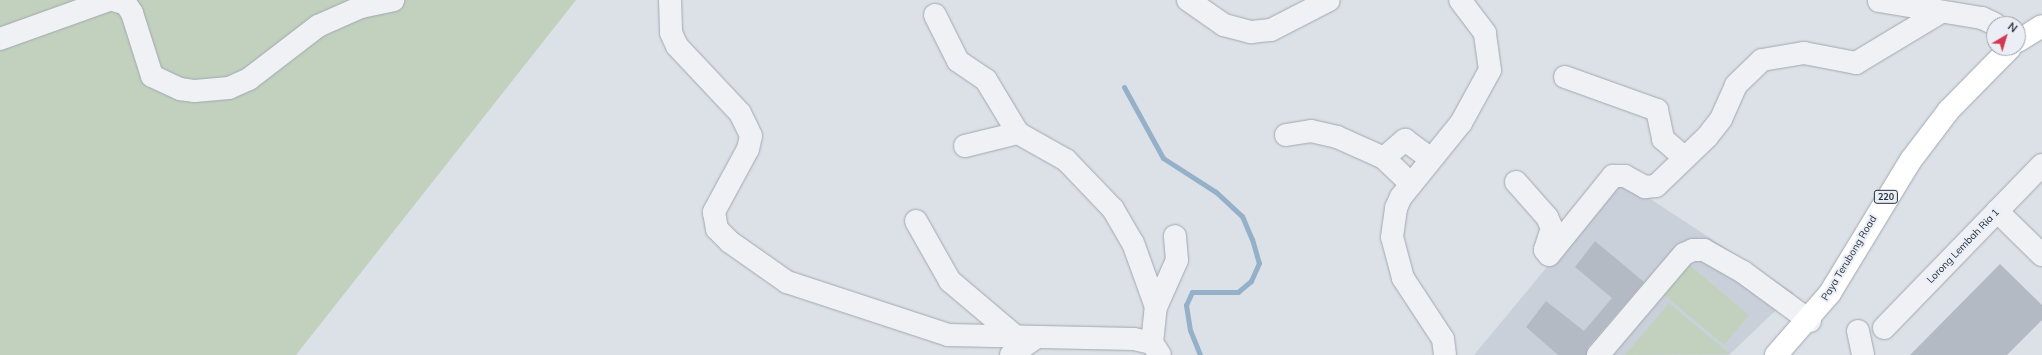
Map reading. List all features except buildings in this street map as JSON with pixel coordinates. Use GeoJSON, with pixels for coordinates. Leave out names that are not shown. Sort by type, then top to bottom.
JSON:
{"type":"FeatureCollection","features":[{"type":"Feature","properties":{"kind":"main road"},"geometry":{"type":"LineString","coordinates":[[2026,35],[2042,26]]}},
{"type":"Feature","properties":{"kind":"main road","name":"Paya Terubong Road"},"geometry":{"type":"LineString","coordinates":[[1776,355],[1810,321],[1911,160],[1949,110],[2002,56]]}},
{"type":"Feature","properties":{"kind":"street"},"geometry":{"type":"LineString","coordinates":[[0,39],[109,0]]}},
{"type":"Feature","properties":{"kind":"street"},"geometry":{"type":"LineString","coordinates":[[113,0],[126,4],[132,13],[152,76],[168,85],[195,91],[228,88],[249,79],[318,26],[361,7],[393,0]]}},
{"type":"Feature","properties":{"kind":"street"},"geometry":{"type":"LineString","coordinates":[[670,0],[671,33],[677,46],[740,113],[751,136],[748,149],[714,212],[717,229],[788,282],[948,335],[1020,344],[1134,339],[1156,349],[1156,307],[1133,243],[1113,209],[1066,160],[1018,133],[986,80],[958,61],[935,14]]}},
{"type":"Feature","properties":{"kind":"street"},"geometry":{"type":"LineString","coordinates":[[1188,0],[1224,25],[1251,32],[1271,30],[1329,0]]}},
{"type":"Feature","properties":{"kind":"street"},"geometry":{"type":"LineString","coordinates":[[1445,355],[1443,339],[1403,278],[1397,261],[1393,220],[1410,184],[1461,123],[1490,70],[1485,33],[1460,0]]}},
{"type":"Feature","properties":{"kind":"street"},"geometry":{"type":"LineString","coordinates":[[1879,1],[1941,12],[1984,14]]}},
{"type":"Feature","properties":{"kind":"street"},"geometry":{"type":"LineString","coordinates":[[1516,182],[1547,217],[1552,228],[1545,250],[1549,255],[1613,176],[1625,176],[1651,188],[1707,138],[1721,119],[1736,85],[1762,60],[1804,53],[1856,63],[1941,12]]}},
{"type":"Feature","properties":{"kind":"street"},"geometry":{"type":"LineString","coordinates":[[1565,77],[1657,110],[1663,139],[1684,157]]}},
{"type":"Feature","properties":{"kind":"street"},"geometry":{"type":"LineString","coordinates":[[1286,134],[1323,132],[1384,158],[1410,184]]}},
{"type":"Feature","properties":{"kind":"street"},"geometry":{"type":"LineString","coordinates":[[965,146],[1018,133]]}},
{"type":"Feature","properties":{"kind":"street"},"geometry":{"type":"LineString","coordinates":[[1384,158],[1405,140],[1431,159]]}},
{"type":"Feature","properties":{"kind":"street","name":"Lorong Lembah Ria 1"},"geometry":{"type":"LineString","coordinates":[[1884,328],[2042,165]]}},
{"type":"Feature","properties":{"kind":"street"},"geometry":{"type":"LineString","coordinates":[[1997,211],[2042,255]]}},
{"type":"Feature","properties":{"kind":"street"},"geometry":{"type":"LineString","coordinates":[[916,221],[950,281],[1020,344]]}},
{"type":"Feature","properties":{"kind":"street"},"geometry":{"type":"LineString","coordinates":[[1156,307],[1176,267],[1175,236]]}},
{"type":"Feature","properties":{"kind":"street"},"geometry":{"type":"LineString","coordinates":[[1598,355],[1684,254],[1693,250],[1704,250],[1743,272],[1810,321]]}},
{"type":"Feature","properties":{"kind":"street"},"geometry":{"type":"LineString","coordinates":[[1858,331],[1863,355]]}},
{"type":"Feature","properties":{"kind":"shaded area"},"geometry":{"type":"Polygon","coordinates":[[[1620,179],[1794,293],[1729,355],[1474,355],[1620,179]]]}},
{"type":"Feature","properties":{"kind":"green space"},"geometry":{"type":"Polygon","coordinates":[[[0,0],[576,0],[296,355],[0,355],[0,0]]]}},
{"type":"Feature","properties":{"kind":"green space"},"geometry":{"type":"Polygon","coordinates":[[[1688,264],[1749,315],[1724,345],[1663,294],[1688,264]]]}},
{"type":"Feature","properties":{"kind":"green space"},"geometry":{"type":"Polygon","coordinates":[[[1669,303],[1730,354],[1625,355],[1669,303]]]}},
{"type":"Feature","properties":{"kind":"waterway"},"geometry":{"type":"LineString","coordinates":[[1124,87],[1163,158],[1216,192],[1242,216],[1252,239],[1259,263],[1251,281],[1238,292],[1192,292],[1186,305],[1190,330],[1200,355]]}}]}
